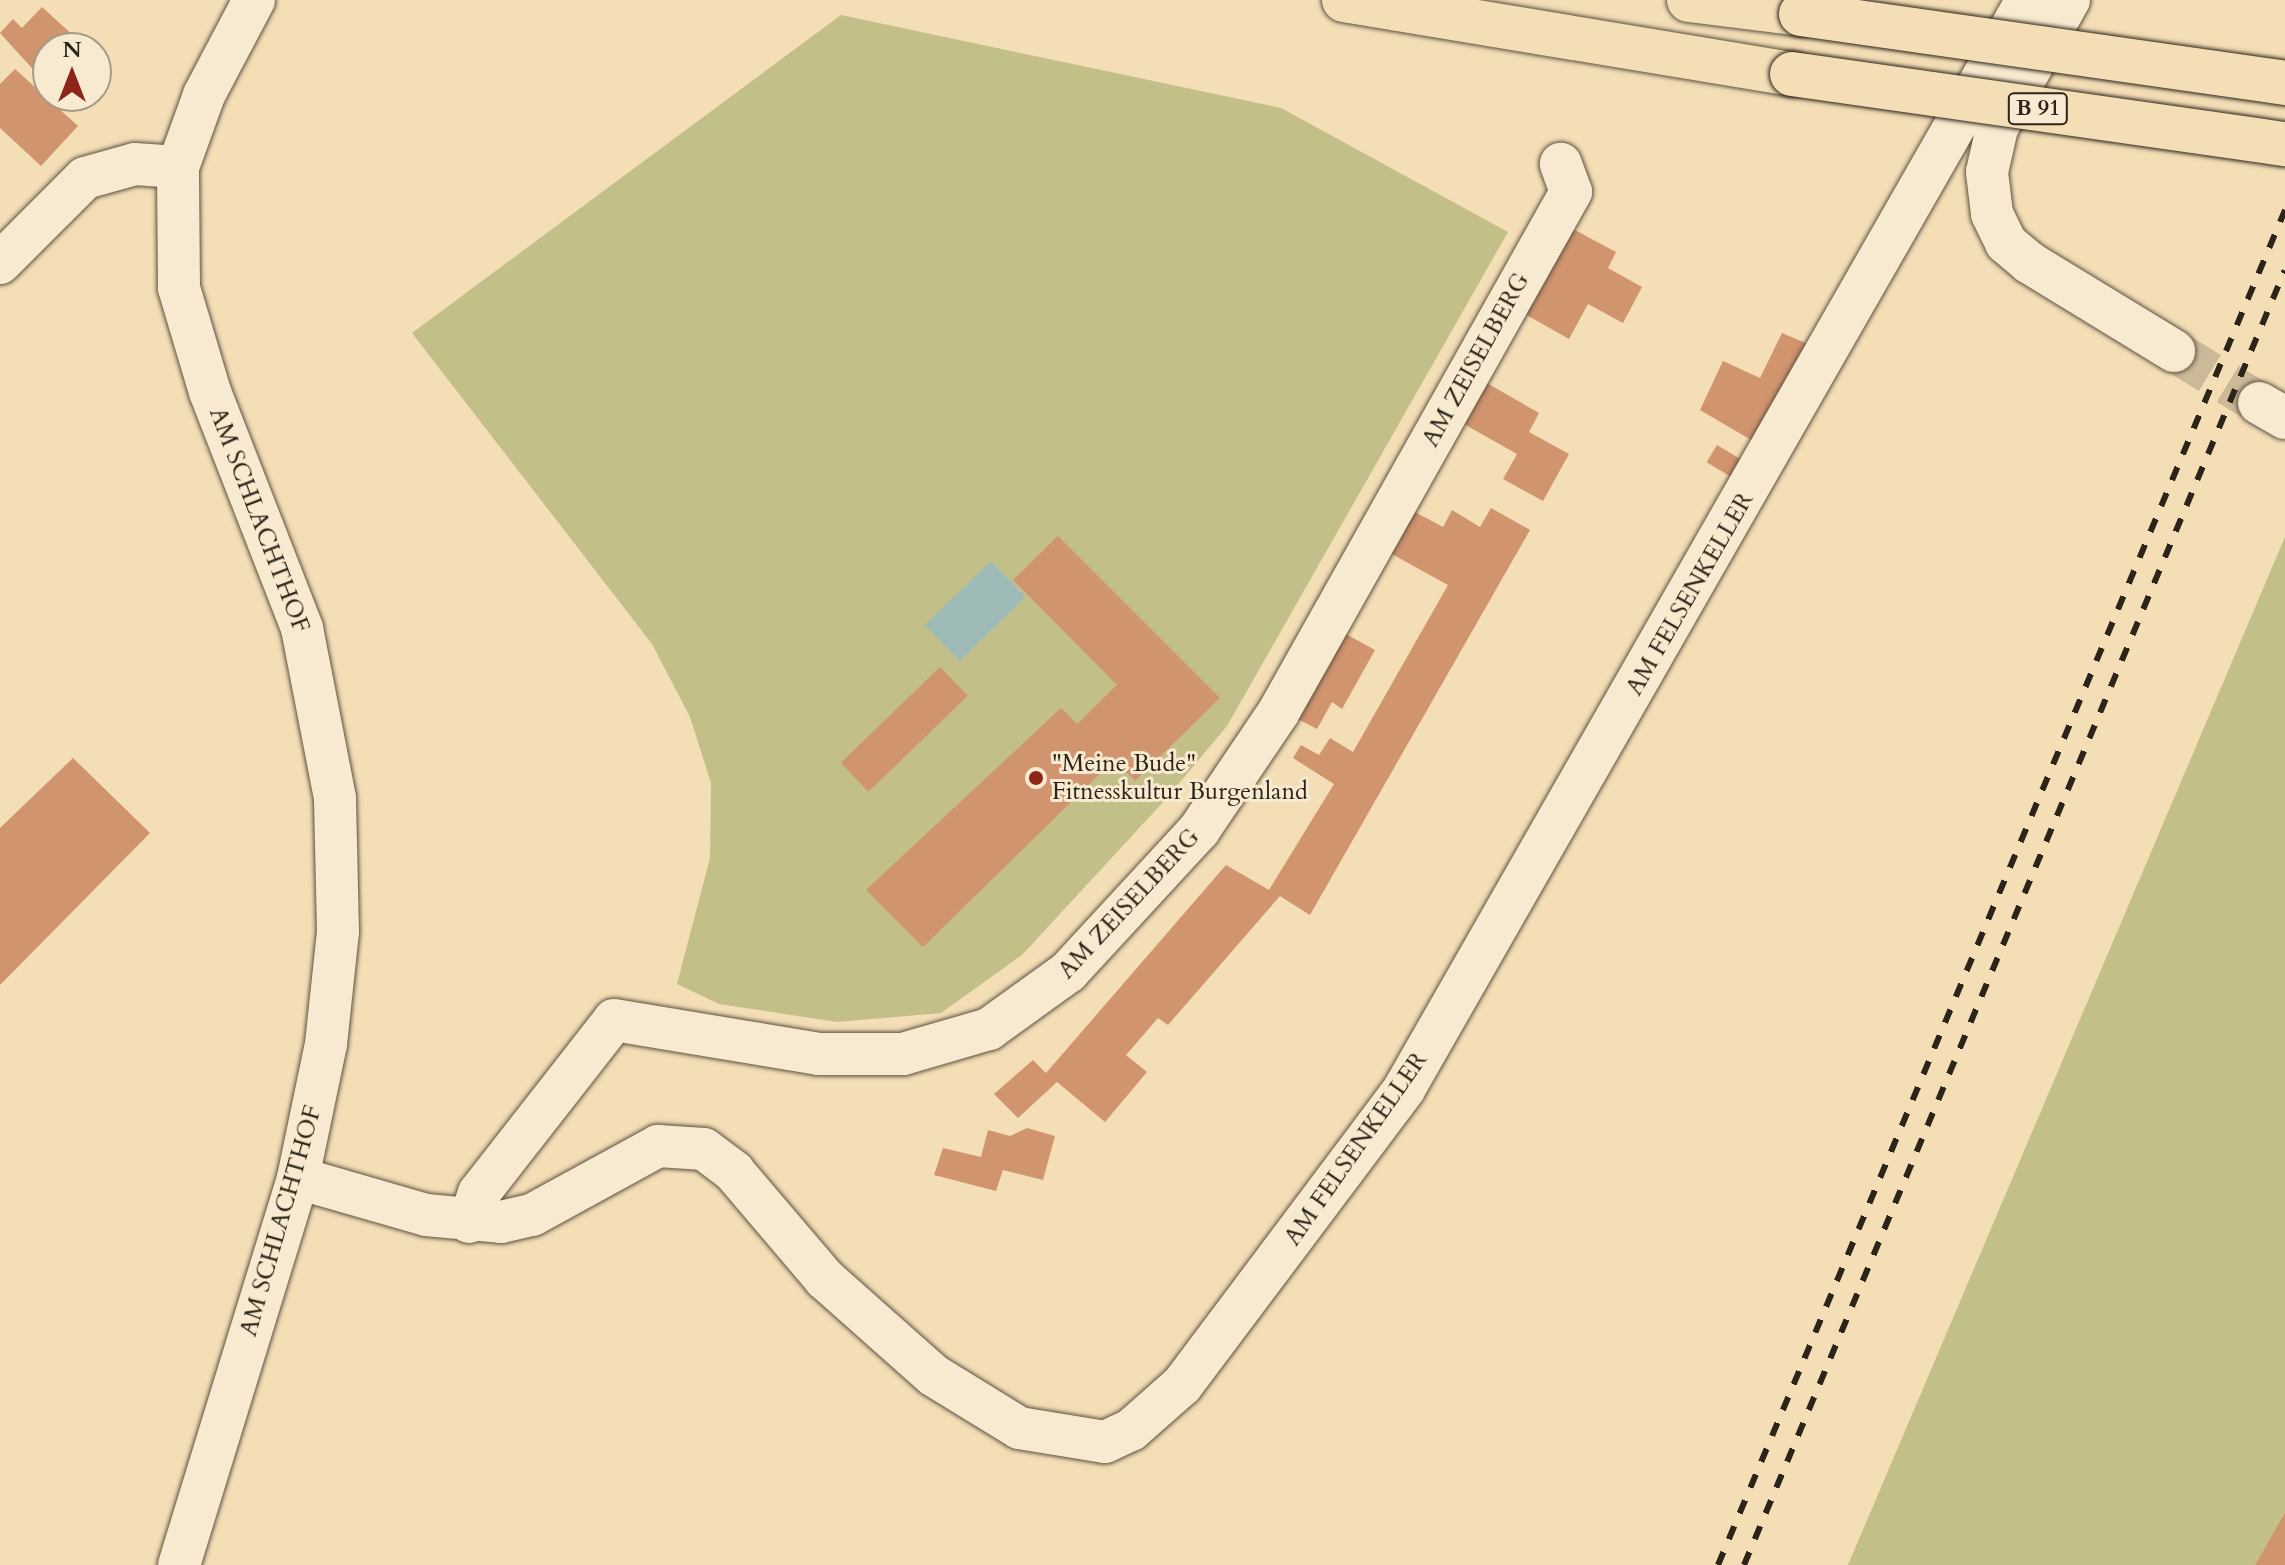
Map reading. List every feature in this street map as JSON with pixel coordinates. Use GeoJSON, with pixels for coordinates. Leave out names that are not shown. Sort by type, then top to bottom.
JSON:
{"type":"FeatureCollection","features":[{"type":"Feature","properties":{"kind":"highway","name":"B 91"},"geometry":{"type":"LineString","coordinates":[[1344,0],[1792,74],[2285,144]]}},
{"type":"Feature","properties":{"kind":"highway"},"geometry":{"type":"LineString","coordinates":[[1689,0],[2285,83]]}},
{"type":"Feature","properties":{"kind":"street","name":"AM SCHLACHTHOF"},"geometry":{"type":"LineString","coordinates":[[179,1565],[298,1178],[334,989],[340,883],[335,798],[298,616],[210,392],[179,288],[178,167],[204,95],[254,0]]}},
{"type":"Feature","properties":{"kind":"street","name":"AM FELSENKELLER"},"geometry":{"type":"LineString","coordinates":[[298,1178],[469,1222],[532,1215],[658,1146],[704,1149],[734,1172],[825,1279],[933,1375],[1019,1428],[1105,1442],[1160,1409],[1404,1089],[2027,0]]}},
{"type":"Feature","properties":{"kind":"street"},"geometry":{"type":"LineString","coordinates":[[2069,0],[1997,128],[1987,172],[1992,214],[2006,243],[2030,263],[2174,351]]}},
{"type":"Feature","properties":{"kind":"street"},"geometry":{"type":"LineString","coordinates":[[0,263],[85,178],[135,164],[178,167]]}},
{"type":"Feature","properties":{"kind":"street","name":"AM ZEISELBERG"},"geometry":{"type":"LineString","coordinates":[[469,1222],[479,1193],[614,1020],[819,1054],[903,1054],[989,1029],[1068,972],[1199,830],[1278,713],[1571,192],[1561,164]]}},
{"type":"Feature","properties":{"kind":"shaded area"},"geometry":{"type":"Polygon","coordinates":[[[841,15],[1281,108],[1508,232],[1227,726],[1165,800],[1022,955],[941,1013],[837,1022],[719,1004],[677,984],[710,858],[711,783],[690,717],[652,644],[412,333],[841,15]]]}},
{"type":"Feature","properties":{"kind":"shaded area"},"geometry":{"type":"Polygon","coordinates":[[[2285,537],[2285,1512],[2255,1565],[1848,1565],[2285,537]]]}},
{"type":"Feature","properties":{"kind":"water"},"geometry":{"type":"Polygon","coordinates":[[[991,561],[1026,597],[960,661],[925,625],[991,561]]]}},
{"type":"Feature","properties":{"kind":"building"},"geometry":{"type":"Polygon","coordinates":[[[42,7],[69,32],[32,32],[32,68],[0,33],[13,19],[22,28],[42,7]]]}},
{"type":"Feature","properties":{"kind":"building"},"geometry":{"type":"Polygon","coordinates":[[[15,69],[32,84],[32,112],[63,112],[78,126],[41,166],[0,128],[0,84],[15,69]]]}},
{"type":"Feature","properties":{"kind":"building"},"geometry":{"type":"Polygon","coordinates":[[[1571,228],[1616,252],[1608,268],[1642,287],[1623,323],[1588,304],[1569,339],[1523,313],[1571,228]]]}},
{"type":"Feature","properties":{"kind":"building"},"geometry":{"type":"Polygon","coordinates":[[[1782,333],[1810,345],[1758,444],[1700,410],[1723,361],[1760,378],[1782,333]]]}},
{"type":"Feature","properties":{"kind":"building"},"geometry":{"type":"Polygon","coordinates":[[[1485,382],[1539,413],[1529,432],[1569,454],[1543,501],[1503,479],[1517,454],[1462,423],[1485,382]]]}},
{"type":"Feature","properties":{"kind":"building"},"geometry":{"type":"Polygon","coordinates":[[[1717,445],[1749,464],[1738,481],[1707,462],[1717,445]]]}},
{"type":"Feature","properties":{"kind":"building"},"geometry":{"type":"Polygon","coordinates":[[[1491,508],[1530,530],[1310,915],[1280,896],[1168,1025],[1158,1018],[1126,1055],[1147,1072],[1105,1122],[1057,1082],[1018,1118],[994,1094],[1033,1060],[1046,1073],[1226,865],[1269,890],[1334,784],[1293,758],[1301,745],[1319,755],[1330,738],[1353,752],[1448,585],[1390,553],[1413,511],[1443,527],[1452,510],[1480,527],[1491,508]]]}},
{"type":"Feature","properties":{"kind":"building"},"geometry":{"type":"Polygon","coordinates":[[[1058,536],[1220,698],[1135,781],[1114,760],[923,947],[866,890],[1061,708],[1077,724],[1117,685],[1013,580],[1058,536]]]}},
{"type":"Feature","properties":{"kind":"building"},"geometry":{"type":"Polygon","coordinates":[[[1344,633],[1375,650],[1342,709],[1332,702],[1317,729],[1296,718],[1344,633]]]}},
{"type":"Feature","properties":{"kind":"building"},"geometry":{"type":"Polygon","coordinates":[[[940,667],[968,696],[869,792],[841,763],[940,667]]]}},
{"type":"Feature","properties":{"kind":"building"},"geometry":{"type":"Polygon","coordinates":[[[73,758],[150,833],[0,985],[0,828],[73,758]]]}},
{"type":"Feature","properties":{"kind":"building"},"geometry":{"type":"Polygon","coordinates":[[[1027,1128],[1055,1136],[1043,1180],[1003,1170],[996,1191],[934,1175],[943,1148],[981,1157],[988,1130],[1010,1136],[1027,1128]]]}},
{"type":"Feature","properties":{"kind":"building"},"geometry":{"type":"Polygon","coordinates":[[[2285,1512],[2285,1565],[2255,1565],[2285,1512]]]}},
{"type":"Feature","properties":{"kind":"tunnel"},"geometry":{"type":"LineString","coordinates":[[2174,351],[2259,403]]}},
{"type":"Feature","properties":{"kind":"railway"},"geometry":{"type":"LineString","coordinates":[[1718,1565],[2285,210]]}},
{"type":"Feature","properties":{"kind":"railway"},"geometry":{"type":"LineString","coordinates":[[1744,1565],[2285,270]]}},
{"type":"Feature","properties":{"kind":"place","name":"\"Meine Bude\" Fitnesskultur Burgenland"},"geometry":{"type":"Point","coordinates":[1036,778]}}]}
